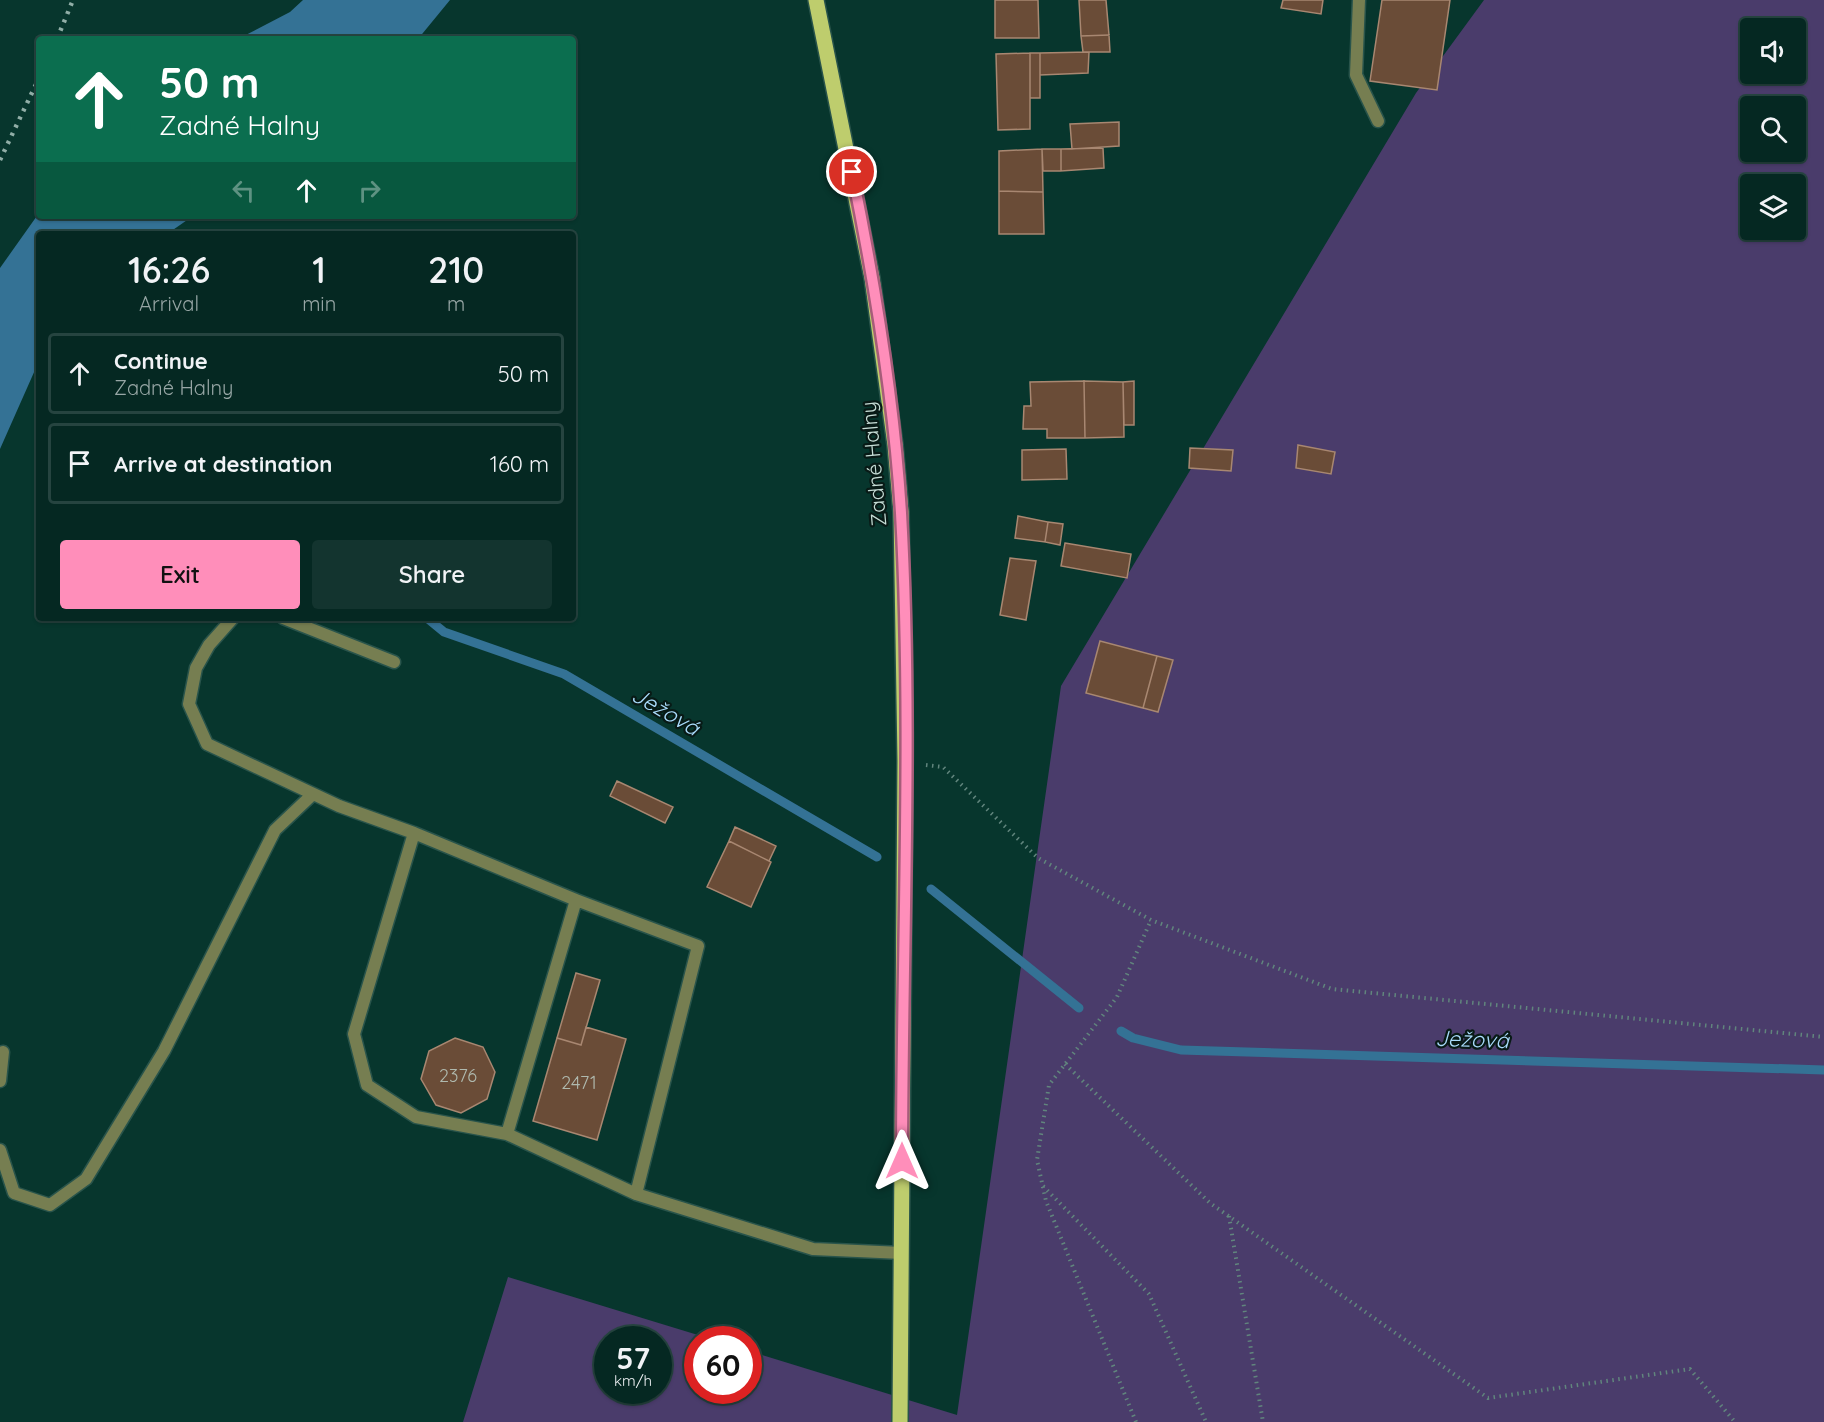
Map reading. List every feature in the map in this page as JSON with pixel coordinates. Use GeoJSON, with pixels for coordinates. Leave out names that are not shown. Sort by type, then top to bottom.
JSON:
{"type":"FeatureCollection","features":[{"type":"Feature","properties":{"kind":"main road","name":"Zadné Halny"},"geometry":{"type":"LineString","coordinates":[[816,0],[872,278],[895,445],[904,595],[905,761],[900,1422]]}},
{"type":"Feature","properties":{"kind":"lane"},"geometry":{"type":"LineString","coordinates":[[1359,0],[1356,75],[1378,121]]}},
{"type":"Feature","properties":{"kind":"lane"},"geometry":{"type":"LineString","coordinates":[[230,621],[209,645],[196,668],[189,704],[207,744],[339,806],[414,833],[576,900],[698,946],[636,1194]]}},
{"type":"Feature","properties":{"kind":"lane"},"geometry":{"type":"LineString","coordinates":[[291,621],[394,662]]}},
{"type":"Feature","properties":{"kind":"lane"},"geometry":{"type":"LineString","coordinates":[[0,1150],[14,1193],[50,1205],[86,1179],[164,1052],[275,830],[313,794]]}},
{"type":"Feature","properties":{"kind":"lane"},"geometry":{"type":"LineString","coordinates":[[414,833],[354,1034],[367,1084],[416,1117],[507,1134],[636,1194],[813,1249],[902,1253]]}},
{"type":"Feature","properties":{"kind":"lane"},"geometry":{"type":"LineString","coordinates":[[507,1134],[576,900]]}},
{"type":"Feature","properties":{"kind":"lane"},"geometry":{"type":"LineString","coordinates":[[0,1081],[3,1052]]}},
{"type":"Feature","properties":{"kind":"path"},"geometry":{"type":"LineString","coordinates":[[905,761],[944,767],[1038,858],[1151,920],[1332,989],[1824,1037]]}},
{"type":"Feature","properties":{"kind":"path"},"geometry":{"type":"LineString","coordinates":[[1137,1422],[1046,1201],[1037,1160],[1049,1085],[1117,997],[1151,920]]}},
{"type":"Feature","properties":{"kind":"path"},"geometry":{"type":"LineString","coordinates":[[1065,1064],[1210,1203],[1488,1398],[1690,1369],[1735,1422]]}},
{"type":"Feature","properties":{"kind":"path"},"geometry":{"type":"LineString","coordinates":[[1043,1185],[1149,1294],[1206,1422]]}},
{"type":"Feature","properties":{"kind":"path"},"geometry":{"type":"LineString","coordinates":[[1228,1215],[1263,1422]]}},
{"type":"Feature","properties":{"kind":"shaded area"},"geometry":{"type":"Polygon","coordinates":[[[1484,0],[1824,0],[1824,1422],[463,1422],[508,1277],[668,1326],[594,1326],[594,1404],[672,1404],[672,1327],[684,1331],[684,1404],[762,1404],[762,1355],[957,1415],[1061,686],[1416,93],[1484,0]]]}},
{"type":"Feature","properties":{"kind":"water"},"geometry":{"type":"Polygon","coordinates":[[[303,0],[450,0],[420,36],[244,36],[290,12],[303,0]]]}},
{"type":"Feature","properties":{"kind":"water"},"geometry":{"type":"Polygon","coordinates":[[[36,217],[189,219],[171,231],[36,231],[36,368],[0,449],[0,268],[36,217]]]}},
{"type":"Feature","properties":{"kind":"building"},"geometry":{"type":"Polygon","coordinates":[[[995,0],[1038,0],[1039,38],[995,38],[995,0]]]}},
{"type":"Feature","properties":{"kind":"building"},"geometry":{"type":"Polygon","coordinates":[[[1079,0],[1106,0],[1109,35],[1081,36],[1079,0]]]}},
{"type":"Feature","properties":{"kind":"building"},"geometry":{"type":"Polygon","coordinates":[[[1283,0],[1323,0],[1321,14],[1281,8],[1283,0]]]}},
{"type":"Feature","properties":{"kind":"building"},"geometry":{"type":"Polygon","coordinates":[[[1382,0],[1450,0],[1437,90],[1370,81],[1382,0]]]}},
{"type":"Feature","properties":{"kind":"building"},"geometry":{"type":"Polygon","coordinates":[[[1109,35],[1110,52],[1083,52],[1081,36],[1109,35]]]}},
{"type":"Feature","properties":{"kind":"building"},"geometry":{"type":"Polygon","coordinates":[[[1089,52],[1088,73],[1040,75],[1040,53],[1089,52]]]}},
{"type":"Feature","properties":{"kind":"building"},"geometry":{"type":"Polygon","coordinates":[[[1030,53],[1030,129],[998,130],[996,54],[1030,53]]]}},
{"type":"Feature","properties":{"kind":"building"},"geometry":{"type":"Polygon","coordinates":[[[1030,53],[1040,53],[1040,98],[1030,98],[1030,53]]]}},
{"type":"Feature","properties":{"kind":"building"},"geometry":{"type":"Polygon","coordinates":[[[1119,122],[1119,146],[1072,149],[1070,124],[1119,122]]]}},
{"type":"Feature","properties":{"kind":"building"},"geometry":{"type":"Polygon","coordinates":[[[1103,148],[1104,168],[1061,171],[1061,149],[1103,148]]]}},
{"type":"Feature","properties":{"kind":"building"},"geometry":{"type":"Polygon","coordinates":[[[1042,149],[1043,192],[999,191],[999,151],[1042,149]]]}},
{"type":"Feature","properties":{"kind":"building"},"geometry":{"type":"Polygon","coordinates":[[[1042,149],[1061,149],[1061,171],[1043,171],[1042,149]]]}},
{"type":"Feature","properties":{"kind":"building"},"geometry":{"type":"Polygon","coordinates":[[[999,191],[1043,192],[1044,234],[999,234],[999,191]]]}},
{"type":"Feature","properties":{"kind":"building"},"geometry":{"type":"Polygon","coordinates":[[[1084,381],[1123,382],[1124,437],[1085,438],[1084,381]]]}},
{"type":"Feature","properties":{"kind":"building"},"geometry":{"type":"Polygon","coordinates":[[[1084,381],[1085,438],[1047,438],[1047,429],[1023,429],[1024,406],[1031,406],[1030,382],[1084,381]]]}},
{"type":"Feature","properties":{"kind":"building"},"geometry":{"type":"Polygon","coordinates":[[[1134,381],[1134,425],[1124,425],[1123,382],[1134,381]]]}},
{"type":"Feature","properties":{"kind":"building"},"geometry":{"type":"Polygon","coordinates":[[[1298,445],[1335,452],[1331,474],[1296,468],[1298,445]]]}},
{"type":"Feature","properties":{"kind":"building"},"geometry":{"type":"Polygon","coordinates":[[[1190,448],[1233,450],[1231,471],[1189,468],[1190,448]]]}},
{"type":"Feature","properties":{"kind":"building"},"geometry":{"type":"Polygon","coordinates":[[[1066,449],[1067,479],[1022,480],[1022,450],[1066,449]]]}},
{"type":"Feature","properties":{"kind":"building"},"geometry":{"type":"Polygon","coordinates":[[[1018,516],[1048,522],[1045,542],[1015,538],[1018,516]]]}},
{"type":"Feature","properties":{"kind":"building"},"geometry":{"type":"Polygon","coordinates":[[[1048,522],[1063,524],[1060,545],[1045,542],[1048,522]]]}},
{"type":"Feature","properties":{"kind":"building"},"geometry":{"type":"Polygon","coordinates":[[[1065,543],[1131,554],[1127,578],[1061,566],[1065,543]]]}},
{"type":"Feature","properties":{"kind":"building"},"geometry":{"type":"Polygon","coordinates":[[[1010,558],[1036,561],[1026,620],[1000,615],[1010,558]]]}},
{"type":"Feature","properties":{"kind":"building"},"geometry":{"type":"Polygon","coordinates":[[[1100,641],[1157,656],[1143,708],[1086,693],[1100,641]]]}},
{"type":"Feature","properties":{"kind":"building"},"geometry":{"type":"Polygon","coordinates":[[[1157,656],[1173,660],[1158,712],[1143,708],[1157,656]]]}},
{"type":"Feature","properties":{"kind":"building"},"geometry":{"type":"Polygon","coordinates":[[[617,781],[673,807],[665,823],[610,796],[617,781]]]}},
{"type":"Feature","properties":{"kind":"building"},"geometry":{"type":"Polygon","coordinates":[[[735,827],[776,846],[769,861],[729,841],[735,827]]]}},
{"type":"Feature","properties":{"kind":"building"},"geometry":{"type":"Polygon","coordinates":[[[729,841],[771,862],[751,907],[707,887],[729,841]]]}},
{"type":"Feature","properties":{"kind":"building"},"geometry":{"type":"Polygon","coordinates":[[[576,973],[600,980],[581,1045],[557,1038],[576,973]]]}},
{"type":"Feature","properties":{"kind":"building"},"geometry":{"type":"Polygon","coordinates":[[[586,1027],[626,1039],[597,1140],[533,1121],[557,1038],[581,1045],[586,1027]]]}},
{"type":"Feature","properties":{"kind":"building"},"geometry":{"type":"Polygon","coordinates":[[[455,1038],[483,1047],[495,1072],[487,1099],[461,1113],[436,1105],[421,1079],[429,1051],[455,1038]]]}},
{"type":"Feature","properties":{"kind":"waterway","name":"Ježová"},"geometry":{"type":"LineString","coordinates":[[431,621],[444,632],[564,674],[877,857]]}},
{"type":"Feature","properties":{"kind":"waterway","name":"Ježová"},"geometry":{"type":"LineString","coordinates":[[931,889],[1079,1008]]}},
{"type":"Feature","properties":{"kind":"waterway","name":"Ježová"},"geometry":{"type":"LineString","coordinates":[[1121,1031],[1133,1038],[1181,1050],[1824,1070]]}},
{"type":"Feature","properties":{"kind":"railway"},"geometry":{"type":"LineString","coordinates":[[58,36],[73,0]]}},
{"type":"Feature","properties":{"kind":"railway"},"geometry":{"type":"LineString","coordinates":[[0,160],[36,84]]}},
{"type":"Feature","properties":{"kind":"route"},"geometry":{"type":"LineString","coordinates":[[852,172],[872,278],[895,445],[901,512],[905,761],[902,1161]]}}]}
